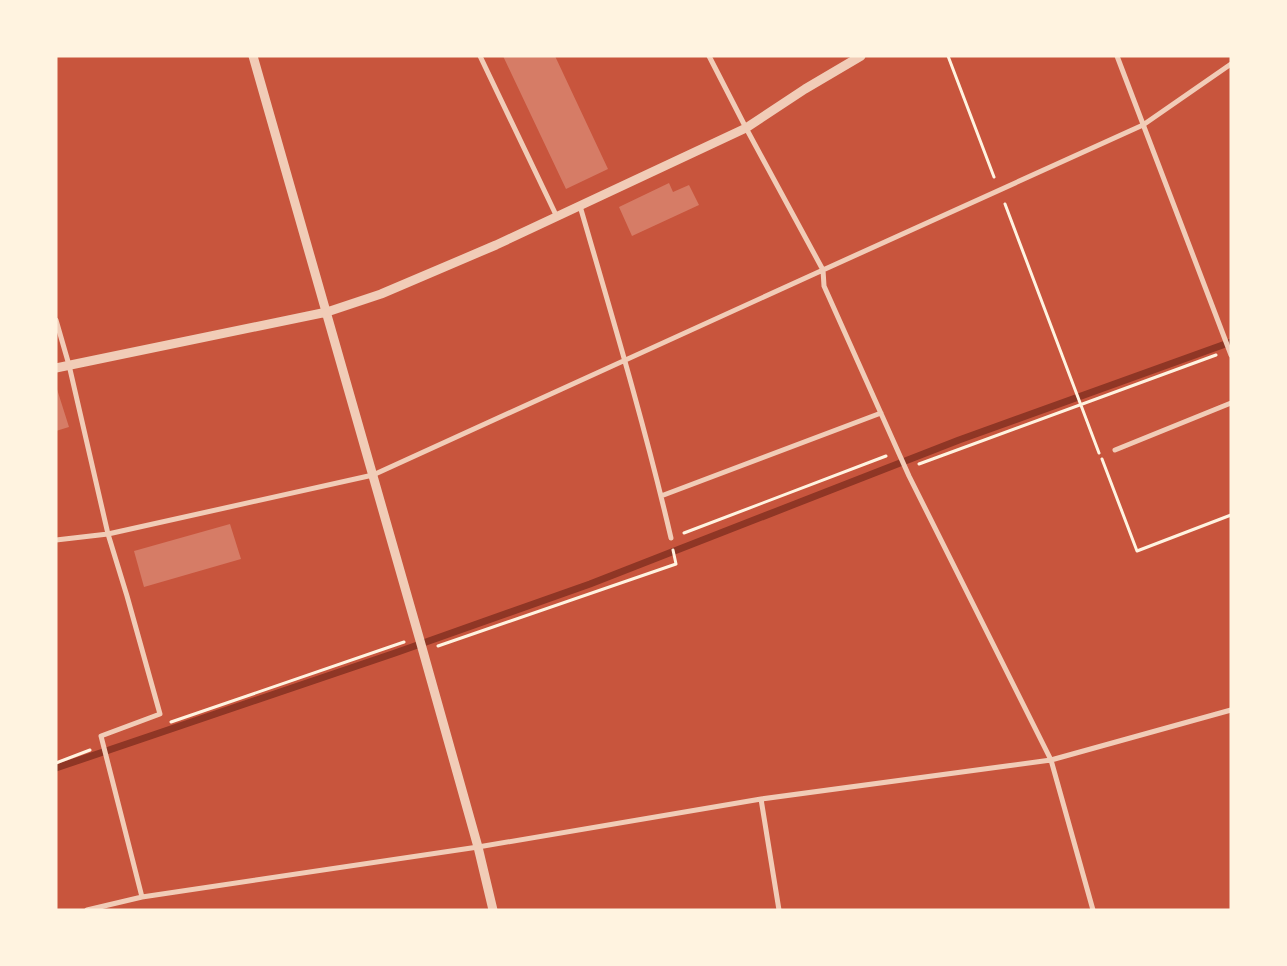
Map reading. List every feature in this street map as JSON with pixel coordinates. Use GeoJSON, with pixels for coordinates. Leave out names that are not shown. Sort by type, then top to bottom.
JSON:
{"type":"FeatureCollection","features":[{"type":"Feature","properties":{"kind":"street"},"geometry":{"type":"LineString","coordinates":[[253,56],[423,650],[478,847],[493,910]]}},
{"type":"Feature","properties":{"kind":"street"},"geometry":{"type":"LineString","coordinates":[[480,56],[557,217]]}},
{"type":"Feature","properties":{"kind":"street"},"geometry":{"type":"LineString","coordinates":[[709,56],[823,270],[824,286],[906,468],[1051,760],[1094,910]]}},
{"type":"Feature","properties":{"kind":"street"},"geometry":{"type":"LineString","coordinates":[[56,368],[327,312],[381,294],[496,245],[746,128],[805,89],[861,56]]}},
{"type":"Feature","properties":{"kind":"street"},"geometry":{"type":"LineString","coordinates":[[1117,56],[1230,353]]}},
{"type":"Feature","properties":{"kind":"street"},"geometry":{"type":"LineString","coordinates":[[56,540],[108,534],[373,475],[1143,125],[1231,64]]}},
{"type":"Feature","properties":{"kind":"street"},"geometry":{"type":"LineString","coordinates":[[580,206],[624,360],[671,538]]}},
{"type":"Feature","properties":{"kind":"street"},"geometry":{"type":"LineString","coordinates":[[56,320],[69,366],[108,534],[125,586],[160,714],[101,736],[142,897]]}},
{"type":"Feature","properties":{"kind":"street"},"geometry":{"type":"LineString","coordinates":[[1115,450],[1231,403]]}},
{"type":"Feature","properties":{"kind":"street"},"geometry":{"type":"LineString","coordinates":[[661,496],[881,413]]}},
{"type":"Feature","properties":{"kind":"street"},"geometry":{"type":"LineString","coordinates":[[87,910],[142,897],[478,847],[761,800],[1051,760],[1231,710]]}},
{"type":"Feature","properties":{"kind":"street"},"geometry":{"type":"LineString","coordinates":[[761,800],[779,910]]}},
{"type":"Feature","properties":{"kind":"path"},"geometry":{"type":"LineString","coordinates":[[948,56],[1137,551],[1231,515]]}},
{"type":"Feature","properties":{"kind":"path"},"geometry":{"type":"LineString","coordinates":[[906,468],[1230,353]]}},
{"type":"Feature","properties":{"kind":"path"},"geometry":{"type":"LineString","coordinates":[[423,650],[676,564],[671,538],[899,452]]}},
{"type":"Feature","properties":{"kind":"path"},"geometry":{"type":"LineString","coordinates":[[169,723],[419,637]]}},
{"type":"Feature","properties":{"kind":"path"},"geometry":{"type":"LineString","coordinates":[[56,762],[104,745]]}},
{"type":"Feature","properties":{"kind":"building"},"geometry":{"type":"Polygon","coordinates":[[[503,56],[555,56],[608,169],[566,189],[503,56]]]}},
{"type":"Feature","properties":{"kind":"building"},"geometry":{"type":"Polygon","coordinates":[[[669,183],[673,192],[689,185],[699,205],[632,236],[619,207],[669,183]]]}},
{"type":"Feature","properties":{"kind":"building"},"geometry":{"type":"Polygon","coordinates":[[[56,386],[69,427],[56,431],[56,386]]]}},
{"type":"Feature","properties":{"kind":"building"},"geometry":{"type":"Polygon","coordinates":[[[230,524],[241,559],[144,587],[134,551],[230,524]]]}},
{"type":"Feature","properties":{"kind":"waterway"},"geometry":{"type":"LineString","coordinates":[[56,768],[395,653],[590,584],[959,440],[1231,342]]}}]}
